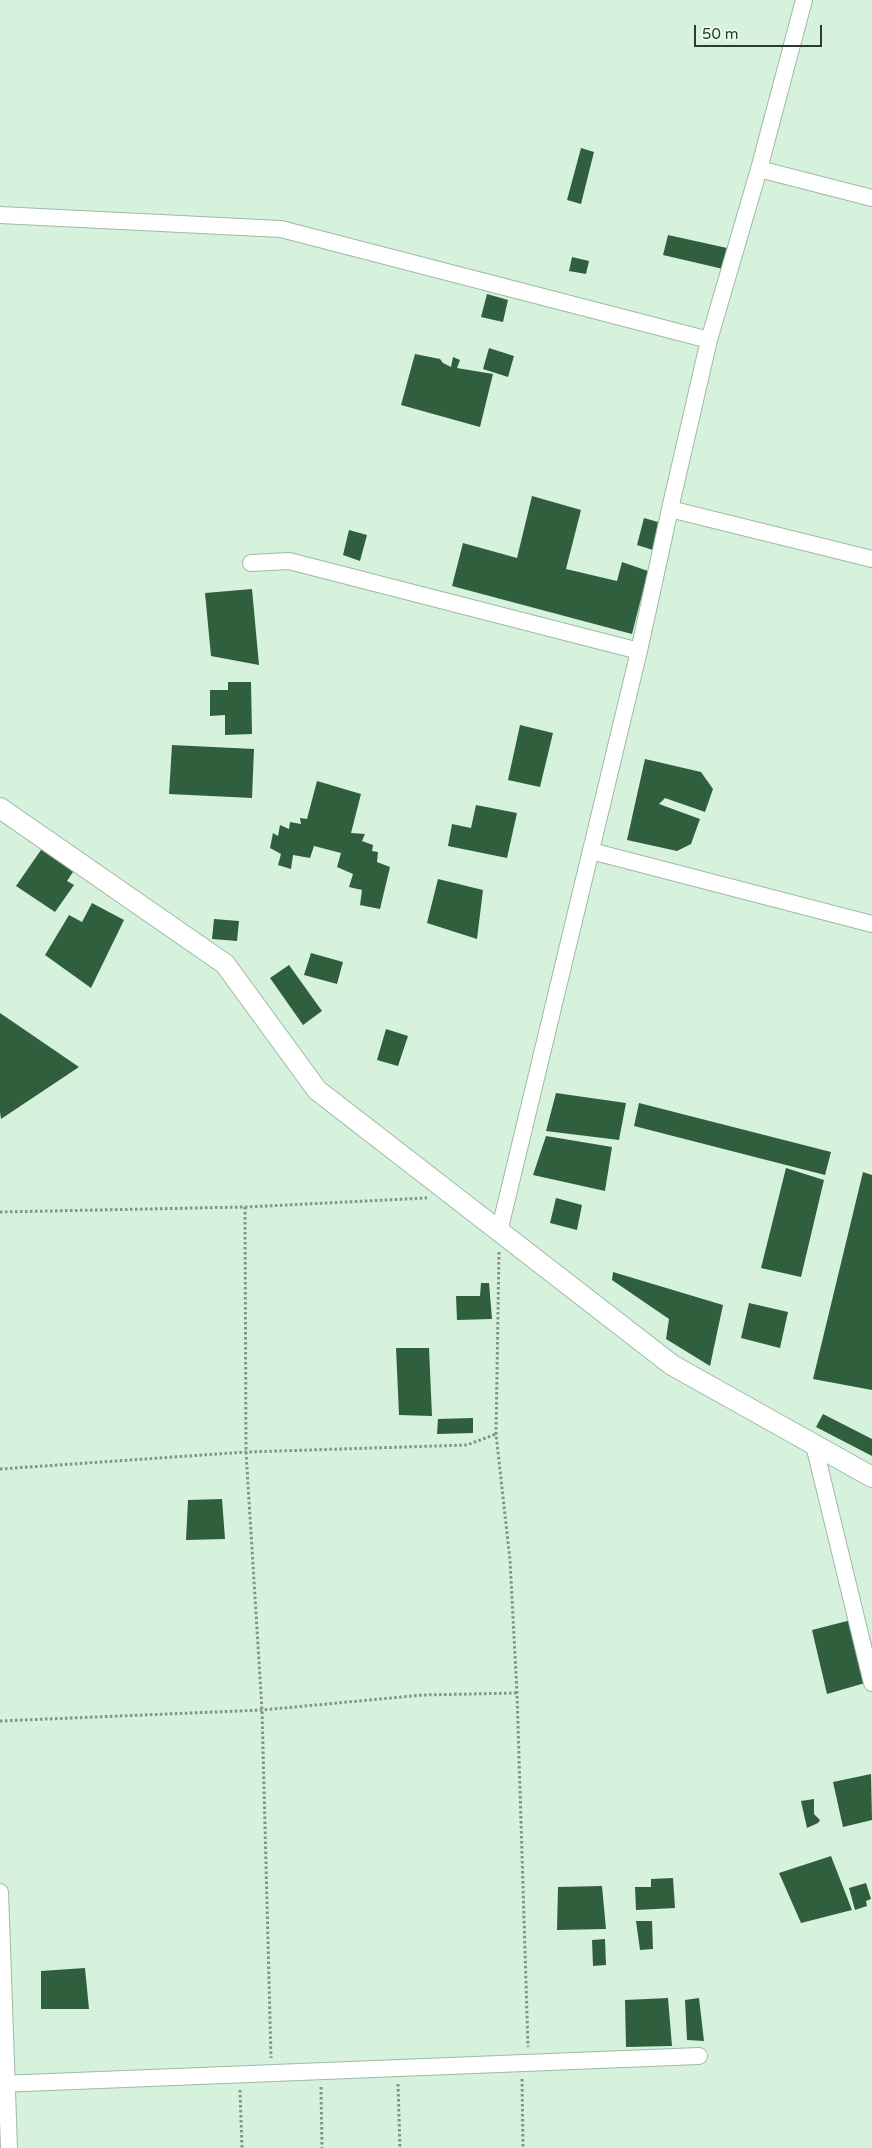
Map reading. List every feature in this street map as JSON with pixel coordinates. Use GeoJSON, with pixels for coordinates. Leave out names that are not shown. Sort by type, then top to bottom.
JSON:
{"type":"FeatureCollection","features":[{"type":"Feature","properties":{"kind":"street"},"geometry":{"type":"LineString","coordinates":[[499,1232],[640,651],[670,509],[710,340],[759,169],[804,0]]}},
{"type":"Feature","properties":{"kind":"street"},"geometry":{"type":"LineString","coordinates":[[759,169],[872,198]]}},
{"type":"Feature","properties":{"kind":"street"},"geometry":{"type":"LineString","coordinates":[[0,215],[282,229],[710,340]]}},
{"type":"Feature","properties":{"kind":"street"},"geometry":{"type":"LineString","coordinates":[[670,509],[872,559]]}},
{"type":"Feature","properties":{"kind":"street"},"geometry":{"type":"LineString","coordinates":[[251,563],[289,561],[640,651]]}},
{"type":"Feature","properties":{"kind":"street"},"geometry":{"type":"LineString","coordinates":[[0,808],[224,964],[317,1090],[453,1197],[672,1365],[872,1477]]}},
{"type":"Feature","properties":{"kind":"street"},"geometry":{"type":"LineString","coordinates":[[591,851],[872,924]]}},
{"type":"Feature","properties":{"kind":"street"},"geometry":{"type":"LineString","coordinates":[[814,1445],[872,1683]]}},
{"type":"Feature","properties":{"kind":"street"},"geometry":{"type":"LineString","coordinates":[[0,1892],[4,2084],[9,2148]]}},
{"type":"Feature","properties":{"kind":"street"},"geometry":{"type":"LineString","coordinates":[[4,2084],[699,2056]]}},
{"type":"Feature","properties":{"kind":"path"},"geometry":{"type":"LineString","coordinates":[[0,1212],[245,1207],[453,1197]]}},
{"type":"Feature","properties":{"kind":"path"},"geometry":{"type":"LineString","coordinates":[[245,1207],[246,1452],[262,1710],[271,2073]]}},
{"type":"Feature","properties":{"kind":"path"},"geometry":{"type":"LineString","coordinates":[[499,1232],[496,1434],[510,1560],[517,1693],[525,2063],[523,2148]]}},
{"type":"Feature","properties":{"kind":"path"},"geometry":{"type":"LineString","coordinates":[[0,1469],[246,1452],[467,1445],[496,1434]]}},
{"type":"Feature","properties":{"kind":"path"},"geometry":{"type":"LineString","coordinates":[[0,1721],[262,1710],[423,1695],[517,1693]]}},
{"type":"Feature","properties":{"kind":"path"},"geometry":{"type":"LineString","coordinates":[[398,2069],[400,2148]]}},
{"type":"Feature","properties":{"kind":"path"},"geometry":{"type":"LineString","coordinates":[[321,2072],[322,2148]]}},
{"type":"Feature","properties":{"kind":"path"},"geometry":{"type":"LineString","coordinates":[[240,2075],[242,2148]]}},
{"type":"Feature","properties":{"kind":"building"},"geometry":{"type":"Polygon","coordinates":[[[581,148],[594,152],[581,204],[567,200],[581,148]]]}},
{"type":"Feature","properties":{"kind":"building"},"geometry":{"type":"Polygon","coordinates":[[[668,235],[727,248],[723,269],[663,255],[668,235]]]}},
{"type":"Feature","properties":{"kind":"building"},"geometry":{"type":"Polygon","coordinates":[[[572,257],[589,261],[586,274],[569,271],[572,257]]]}},
{"type":"Feature","properties":{"kind":"building"},"geometry":{"type":"Polygon","coordinates":[[[487,294],[508,300],[503,322],[481,317],[487,294]]]}},
{"type":"Feature","properties":{"kind":"building"},"geometry":{"type":"Polygon","coordinates":[[[489,348],[514,356],[508,377],[483,369],[489,348]]]}},
{"type":"Feature","properties":{"kind":"building"},"geometry":{"type":"Polygon","coordinates":[[[415,354],[440,359],[451,367],[453,357],[460,360],[457,368],[493,374],[480,427],[401,405],[415,354]]]}},
{"type":"Feature","properties":{"kind":"building"},"geometry":{"type":"Polygon","coordinates":[[[532,496],[581,510],[566,569],[617,581],[622,562],[648,571],[632,634],[452,586],[463,543],[517,558],[532,496]]]}},
{"type":"Feature","properties":{"kind":"building"},"geometry":{"type":"Polygon","coordinates":[[[644,518],[658,522],[653,550],[637,545],[644,518]]]}},
{"type":"Feature","properties":{"kind":"building"},"geometry":{"type":"Polygon","coordinates":[[[349,530],[367,535],[360,561],[343,555],[349,530]]]}},
{"type":"Feature","properties":{"kind":"building"},"geometry":{"type":"Polygon","coordinates":[[[252,589],[259,665],[211,656],[205,593],[252,589]]]}},
{"type":"Feature","properties":{"kind":"building"},"geometry":{"type":"Polygon","coordinates":[[[228,682],[251,682],[252,734],[225,735],[225,715],[210,716],[210,690],[228,690],[228,682]]]}},
{"type":"Feature","properties":{"kind":"building"},"geometry":{"type":"Polygon","coordinates":[[[520,725],[553,733],[540,787],[508,780],[520,725]]]}},
{"type":"Feature","properties":{"kind":"building"},"geometry":{"type":"Polygon","coordinates":[[[172,745],[254,749],[252,798],[169,794],[172,745]]]}},
{"type":"Feature","properties":{"kind":"building"},"geometry":{"type":"Polygon","coordinates":[[[645,759],[701,772],[713,789],[705,812],[665,798],[659,804],[700,819],[691,844],[677,851],[627,840],[645,759]]]}},
{"type":"Feature","properties":{"kind":"building"},"geometry":{"type":"Polygon","coordinates":[[[317,781],[361,794],[351,833],[365,834],[362,841],[373,845],[372,851],[378,852],[377,862],[390,867],[380,909],[360,905],[362,890],[349,887],[353,874],[337,867],[341,853],[314,846],[310,858],[293,855],[291,869],[278,865],[281,854],[270,848],[273,833],[278,836],[280,825],[289,829],[290,822],[301,824],[300,818],[307,819],[317,781]]]}},
{"type":"Feature","properties":{"kind":"building"},"geometry":{"type":"Polygon","coordinates":[[[476,805],[517,813],[507,858],[448,846],[452,824],[471,828],[476,805]]]}},
{"type":"Feature","properties":{"kind":"building"},"geometry":{"type":"Polygon","coordinates":[[[43,847],[75,869],[67,881],[74,885],[55,912],[16,886],[43,847]]]}},
{"type":"Feature","properties":{"kind":"building"},"geometry":{"type":"Polygon","coordinates":[[[438,879],[483,890],[477,939],[427,923],[438,879]]]}},
{"type":"Feature","properties":{"kind":"building"},"geometry":{"type":"Polygon","coordinates":[[[92,903],[124,920],[91,988],[45,955],[69,915],[82,922],[92,903]]]}},
{"type":"Feature","properties":{"kind":"building"},"geometry":{"type":"Polygon","coordinates":[[[214,919],[239,921],[237,941],[212,939],[214,919]]]}},
{"type":"Feature","properties":{"kind":"building"},"geometry":{"type":"Polygon","coordinates":[[[311,953],[343,962],[337,984],[304,975],[311,953]]]}},
{"type":"Feature","properties":{"kind":"building"},"geometry":{"type":"Polygon","coordinates":[[[289,965],[322,1011],[303,1025],[270,978],[289,965]]]}},
{"type":"Feature","properties":{"kind":"building"},"geometry":{"type":"Polygon","coordinates":[[[0,1013],[79,1067],[1,1119],[0,1112],[0,1013]]]}},
{"type":"Feature","properties":{"kind":"building"},"geometry":{"type":"Polygon","coordinates":[[[386,1029],[408,1036],[398,1066],[377,1060],[386,1029]]]}},
{"type":"Feature","properties":{"kind":"building"},"geometry":{"type":"Polygon","coordinates":[[[556,1093],[626,1103],[619,1140],[546,1131],[556,1093]]]}},
{"type":"Feature","properties":{"kind":"building"},"geometry":{"type":"Polygon","coordinates":[[[639,1103],[831,1152],[825,1175],[634,1126],[639,1103]]]}},
{"type":"Feature","properties":{"kind":"building"},"geometry":{"type":"Polygon","coordinates":[[[546,1136],[612,1147],[605,1191],[533,1175],[546,1136]]]}},
{"type":"Feature","properties":{"kind":"building"},"geometry":{"type":"Polygon","coordinates":[[[786,1168],[824,1180],[801,1277],[761,1268],[786,1168]]]}},
{"type":"Feature","properties":{"kind":"building"},"geometry":{"type":"Polygon","coordinates":[[[863,1172],[872,1175],[872,1390],[813,1379],[863,1172]]]}},
{"type":"Feature","properties":{"kind":"building"},"geometry":{"type":"Polygon","coordinates":[[[556,1198],[582,1205],[577,1230],[550,1223],[556,1198]]]}},
{"type":"Feature","properties":{"kind":"building"},"geometry":{"type":"Polygon","coordinates":[[[613,1272],[723,1305],[710,1366],[666,1339],[669,1319],[612,1280],[613,1272]]]}},
{"type":"Feature","properties":{"kind":"building"},"geometry":{"type":"Polygon","coordinates":[[[481,1283],[489,1283],[492,1319],[457,1320],[456,1296],[480,1296],[481,1283]]]}},
{"type":"Feature","properties":{"kind":"building"},"geometry":{"type":"Polygon","coordinates":[[[749,1303],[788,1312],[780,1348],[741,1338],[749,1303]]]}},
{"type":"Feature","properties":{"kind":"building"},"geometry":{"type":"Polygon","coordinates":[[[396,1348],[429,1348],[432,1416],[399,1415],[396,1348]]]}},
{"type":"Feature","properties":{"kind":"building"},"geometry":{"type":"Polygon","coordinates":[[[823,1414],[872,1439],[872,1456],[816,1427],[823,1414]]]}},
{"type":"Feature","properties":{"kind":"building"},"geometry":{"type":"Polygon","coordinates":[[[473,1418],[473,1433],[437,1434],[438,1419],[473,1418]]]}},
{"type":"Feature","properties":{"kind":"building"},"geometry":{"type":"Polygon","coordinates":[[[222,1499],[225,1539],[186,1540],[188,1500],[222,1499]]]}},
{"type":"Feature","properties":{"kind":"building"},"geometry":{"type":"Polygon","coordinates":[[[851,1620],[865,1683],[827,1694],[812,1630],[851,1620]]]}},
{"type":"Feature","properties":{"kind":"building"},"geometry":{"type":"Polygon","coordinates":[[[871,1774],[872,1820],[843,1827],[833,1782],[871,1774]]]}},
{"type":"Feature","properties":{"kind":"building"},"geometry":{"type":"Polygon","coordinates":[[[814,1799],[814,1814],[820,1820],[818,1823],[807,1828],[801,1801],[814,1799]]]}},
{"type":"Feature","properties":{"kind":"building"},"geometry":{"type":"Polygon","coordinates":[[[831,1856],[852,1910],[801,1923],[779,1873],[831,1856]]]}},
{"type":"Feature","properties":{"kind":"building"},"geometry":{"type":"Polygon","coordinates":[[[673,1878],[675,1908],[636,1910],[635,1887],[651,1887],[651,1879],[673,1878]]]}},
{"type":"Feature","properties":{"kind":"building"},"geometry":{"type":"Polygon","coordinates":[[[866,1883],[871,1899],[866,1901],[867,1906],[855,1910],[849,1888],[866,1883]]]}},
{"type":"Feature","properties":{"kind":"building"},"geometry":{"type":"Polygon","coordinates":[[[602,1886],[606,1929],[557,1930],[558,1887],[602,1886]]]}},
{"type":"Feature","properties":{"kind":"building"},"geometry":{"type":"Polygon","coordinates":[[[636,1921],[652,1921],[653,1949],[640,1950],[636,1921]]]}},
{"type":"Feature","properties":{"kind":"building"},"geometry":{"type":"Polygon","coordinates":[[[605,1939],[606,1965],[593,1966],[592,1940],[605,1939]]]}},
{"type":"Feature","properties":{"kind":"building"},"geometry":{"type":"Polygon","coordinates":[[[85,1968],[89,2009],[41,2009],[41,1971],[85,1968]]]}},
{"type":"Feature","properties":{"kind":"building"},"geometry":{"type":"Polygon","coordinates":[[[668,1998],[672,2046],[626,2047],[625,2000],[668,1998]]]}},
{"type":"Feature","properties":{"kind":"building"},"geometry":{"type":"Polygon","coordinates":[[[699,1998],[704,2041],[687,2040],[685,2000],[699,1998]]]}}]}
